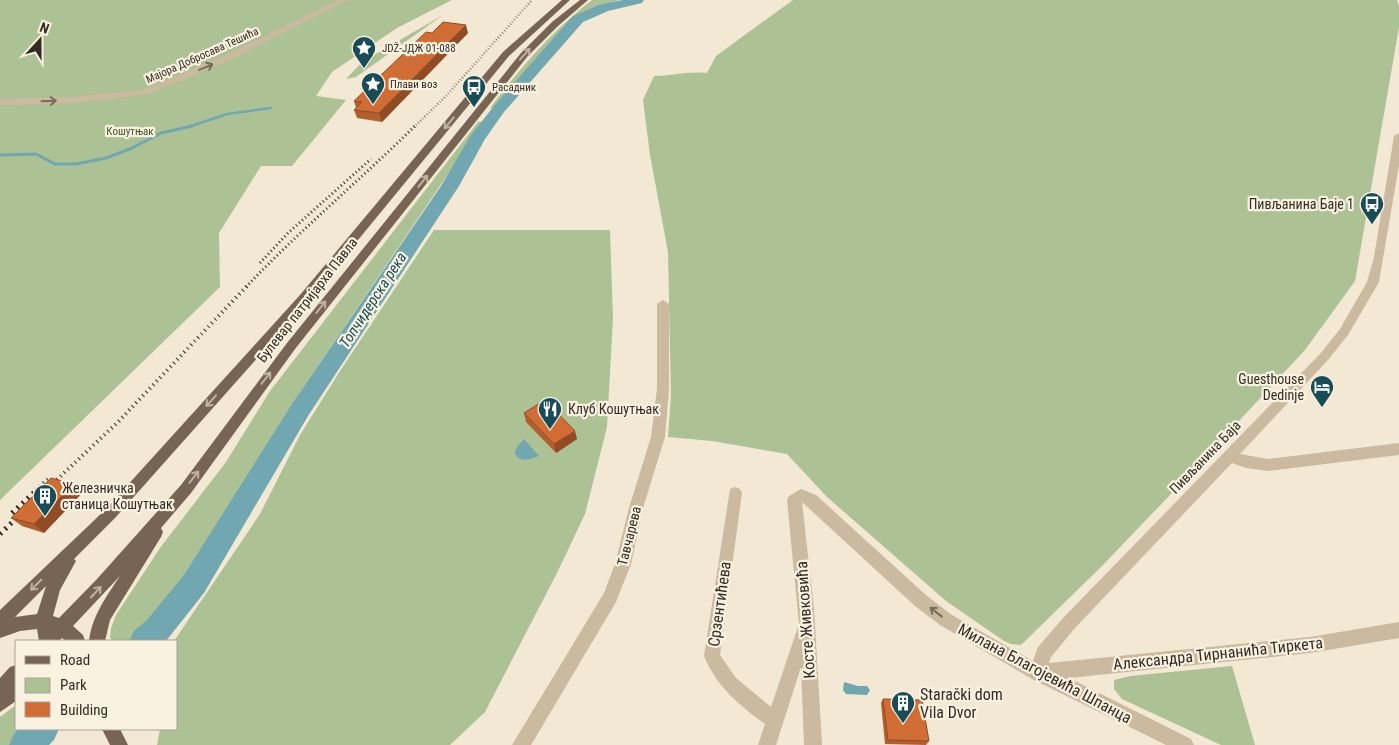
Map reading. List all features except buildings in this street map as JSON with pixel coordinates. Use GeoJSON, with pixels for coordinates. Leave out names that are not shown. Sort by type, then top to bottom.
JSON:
{"type":"FeatureCollection","features":[{"type":"Feature","properties":{"kind":"main road","name":"Булевар патријарха Павла"},"geometry":{"type":"LineString","coordinates":[[0,621],[60,561],[80,545],[304,298],[506,54],[566,0]]}},
{"type":"Feature","properties":{"kind":"main road","name":"Булевар патријарха Павла"},"geometry":{"type":"LineString","coordinates":[[49,640],[160,520],[207,461],[279,361],[524,55],[554,24],[584,0]]}},
{"type":"Feature","properties":{"kind":"main road"},"geometry":{"type":"LineString","coordinates":[[97,640],[104,614],[151,542],[160,520]]}},
{"type":"Feature","properties":{"kind":"main road"},"geometry":{"type":"LineString","coordinates":[[48,640],[44,622],[49,598],[57,577],[80,545]]}},
{"type":"Feature","properties":{"kind":"main road"},"geometry":{"type":"LineString","coordinates":[[0,630],[25,622],[44,622],[62,627],[76,640]]}},
{"type":"Feature","properties":{"kind":"main road"},"geometry":{"type":"LineString","coordinates":[[0,690],[15,674]]}},
{"type":"Feature","properties":{"kind":"main road"},"geometry":{"type":"LineString","coordinates":[[0,703],[15,691]]}},
{"type":"Feature","properties":{"kind":"main road"},"geometry":{"type":"LineString","coordinates":[[112,730],[119,745]]}},
{"type":"Feature","properties":{"kind":"street","name":"Мајора Добросава Тешића"},"geometry":{"type":"LineString","coordinates":[[0,102],[74,100],[145,92],[234,55],[344,0]]}},
{"type":"Feature","properties":{"kind":"street","name":"Пивљанина Баја"},"geometry":{"type":"LineString","coordinates":[[1038,673],[1044,653],[1069,623],[1324,357],[1357,311],[1371,288],[1375,277],[1394,206],[1399,136]]}},
{"type":"Feature","properties":{"kind":"street","name":"Тавчарева"},"geometry":{"type":"LineString","coordinates":[[522,745],[610,597],[623,564],[636,508],[658,437],[663,389],[663,304]]}},
{"type":"Feature","properties":{"kind":"street"},"geometry":{"type":"LineString","coordinates":[[1229,456],[1246,462],[1268,465],[1399,449]]}},
{"type":"Feature","properties":{"kind":"street","name":"Срзентићева"},"geometry":{"type":"LineString","coordinates":[[735,493],[712,656],[719,671],[744,696],[774,720]]}},
{"type":"Feature","properties":{"kind":"street","name":"Милана Благојевића Шпанца"},"geometry":{"type":"LineString","coordinates":[[798,496],[811,498],[921,601],[946,620],[1038,673],[1185,745]]}},
{"type":"Feature","properties":{"kind":"street","name":"Косте Живковића"},"geometry":{"type":"LineString","coordinates":[[798,496],[794,500],[804,583],[813,745]]}},
{"type":"Feature","properties":{"kind":"street"},"geometry":{"type":"LineString","coordinates":[[767,745],[806,623]]}},
{"type":"Feature","properties":{"kind":"street","name":"Александра Тирнанића Тиркета"},"geometry":{"type":"LineString","coordinates":[[1038,673],[1310,645],[1399,630]]}},
{"type":"Feature","properties":{"kind":"green space","name":"Кошутњак"},"geometry":{"type":"Polygon","coordinates":[[[0,0],[452,0],[397,28],[332,72],[316,96],[346,100],[292,166],[261,166],[219,233],[220,287],[0,500],[0,0]]]}},
{"type":"Feature","properties":{"kind":"green space"},"geometry":{"type":"Polygon","coordinates":[[[592,0],[619,0],[581,13],[495,109],[490,108],[538,50],[592,0]]]}},
{"type":"Feature","properties":{"kind":"green space"},"geometry":{"type":"Polygon","coordinates":[[[793,0],[1397,0],[1399,6],[1399,27],[1355,281],[1305,350],[1101,567],[1021,645],[1004,641],[946,601],[827,497],[787,454],[712,441],[668,437],[671,396],[668,252],[650,155],[643,100],[654,76],[707,73],[716,56],[793,0]]]}},
{"type":"Feature","properties":{"kind":"green space"},"geometry":{"type":"Polygon","coordinates":[[[443,15],[356,77],[346,79],[362,62],[443,15]]]}},
{"type":"Feature","properties":{"kind":"green space"},"geometry":{"type":"Polygon","coordinates":[[[484,121],[301,391],[207,551],[176,598],[132,640],[112,640],[111,628],[116,615],[160,548],[226,462],[270,391],[478,122],[484,121]]]}},
{"type":"Feature","properties":{"kind":"green space"},"geometry":{"type":"Polygon","coordinates":[[[434,230],[610,230],[613,318],[607,427],[585,514],[557,573],[485,712],[450,745],[157,745],[160,730],[178,730],[178,640],[175,640],[260,514],[300,435],[340,371],[434,230]]]}},
{"type":"Feature","properties":{"kind":"green space"},"geometry":{"type":"Polygon","coordinates":[[[1232,666],[1255,745],[1221,745],[1122,699],[1114,689],[1114,680],[1130,676],[1232,666]]]}},
{"type":"Feature","properties":{"kind":"green space"},"geometry":{"type":"Polygon","coordinates":[[[15,706],[15,730],[30,730],[13,745],[0,745],[0,717],[15,706]]]}},
{"type":"Feature","properties":{"kind":"water"},"geometry":{"type":"Polygon","coordinates":[[[524,439],[539,456],[526,459],[517,457],[515,454],[516,448],[524,439]]]}},
{"type":"Feature","properties":{"kind":"water"},"geometry":{"type":"Polygon","coordinates":[[[844,682],[858,686],[867,686],[870,690],[867,695],[846,694],[843,690],[844,682]]]}},
{"type":"Feature","properties":{"kind":"waterway","name":"Топчидерска река"},"geometry":{"type":"LineString","coordinates":[[145,640],[157,630],[194,584],[300,410],[450,186],[477,138],[499,109],[578,19],[604,8],[638,0]]}},
{"type":"Feature","properties":{"kind":"waterway"},"geometry":{"type":"LineString","coordinates":[[189,127],[227,114],[271,108]]}},
{"type":"Feature","properties":{"kind":"waterway"},"geometry":{"type":"LineString","coordinates":[[0,155],[36,154],[55,164],[76,164],[106,158],[132,148],[161,133],[189,127]]}},
{"type":"Feature","properties":{"kind":"waterway","name":"Топчидерска река"},"geometry":{"type":"LineString","coordinates":[[158,640],[172,613]]}},
{"type":"Feature","properties":{"kind":"waterway","name":"Топчидерска река"},"geometry":{"type":"LineString","coordinates":[[25,745],[42,730]]}},
{"type":"Feature","properties":{"kind":"railway"},"geometry":{"type":"LineString","coordinates":[[414,127],[446,96],[532,0]]}},
{"type":"Feature","properties":{"kind":"railway"},"geometry":{"type":"LineString","coordinates":[[247,286],[415,126]]}},
{"type":"Feature","properties":{"kind":"railway"},"geometry":{"type":"LineString","coordinates":[[260,263],[288,233],[371,159]]}},
{"type":"Feature","properties":{"kind":"railway"},"geometry":{"type":"LineString","coordinates":[[47,489],[118,422],[247,286]]}},
{"type":"Feature","properties":{"kind":"railway"},"geometry":{"type":"LineString","coordinates":[[36,490],[50,477]]}},
{"type":"Feature","properties":{"kind":"railway"},"geometry":{"type":"LineString","coordinates":[[12,513],[38,489]]}},
{"type":"Feature","properties":{"kind":"railway"},"geometry":{"type":"LineString","coordinates":[[0,534],[25,510]]}},
{"type":"Feature","properties":{"kind":"place","name":"JDŽ-JДЖ 01-088"},"geometry":{"type":"Point","coordinates":[364,69]}},
{"type":"Feature","properties":{"kind":"place","name":"Плави воз"},"geometry":{"type":"Point","coordinates":[373,105]}},
{"type":"Feature","properties":{"kind":"place","name":"Расадник"},"geometry":{"type":"Point","coordinates":[474,108]}},
{"type":"Feature","properties":{"kind":"place","name":"Пивљанина Баје 1"},"geometry":{"type":"Point","coordinates":[1372,225]}},
{"type":"Feature","properties":{"kind":"place","name":"Guesthouse Dedinje"},"geometry":{"type":"Point","coordinates":[1322,408]}},
{"type":"Feature","properties":{"kind":"place","name":"Клуб Кошутњак"},"geometry":{"type":"Point","coordinates":[550,430]}},
{"type":"Feature","properties":{"kind":"place","name":"Железничка станица Кошутњак"},"geometry":{"type":"Point","coordinates":[45,517]}},
{"type":"Feature","properties":{"kind":"place","name":"Starački dom Vila Dvor"},"geometry":{"type":"Point","coordinates":[903,724]}}]}
